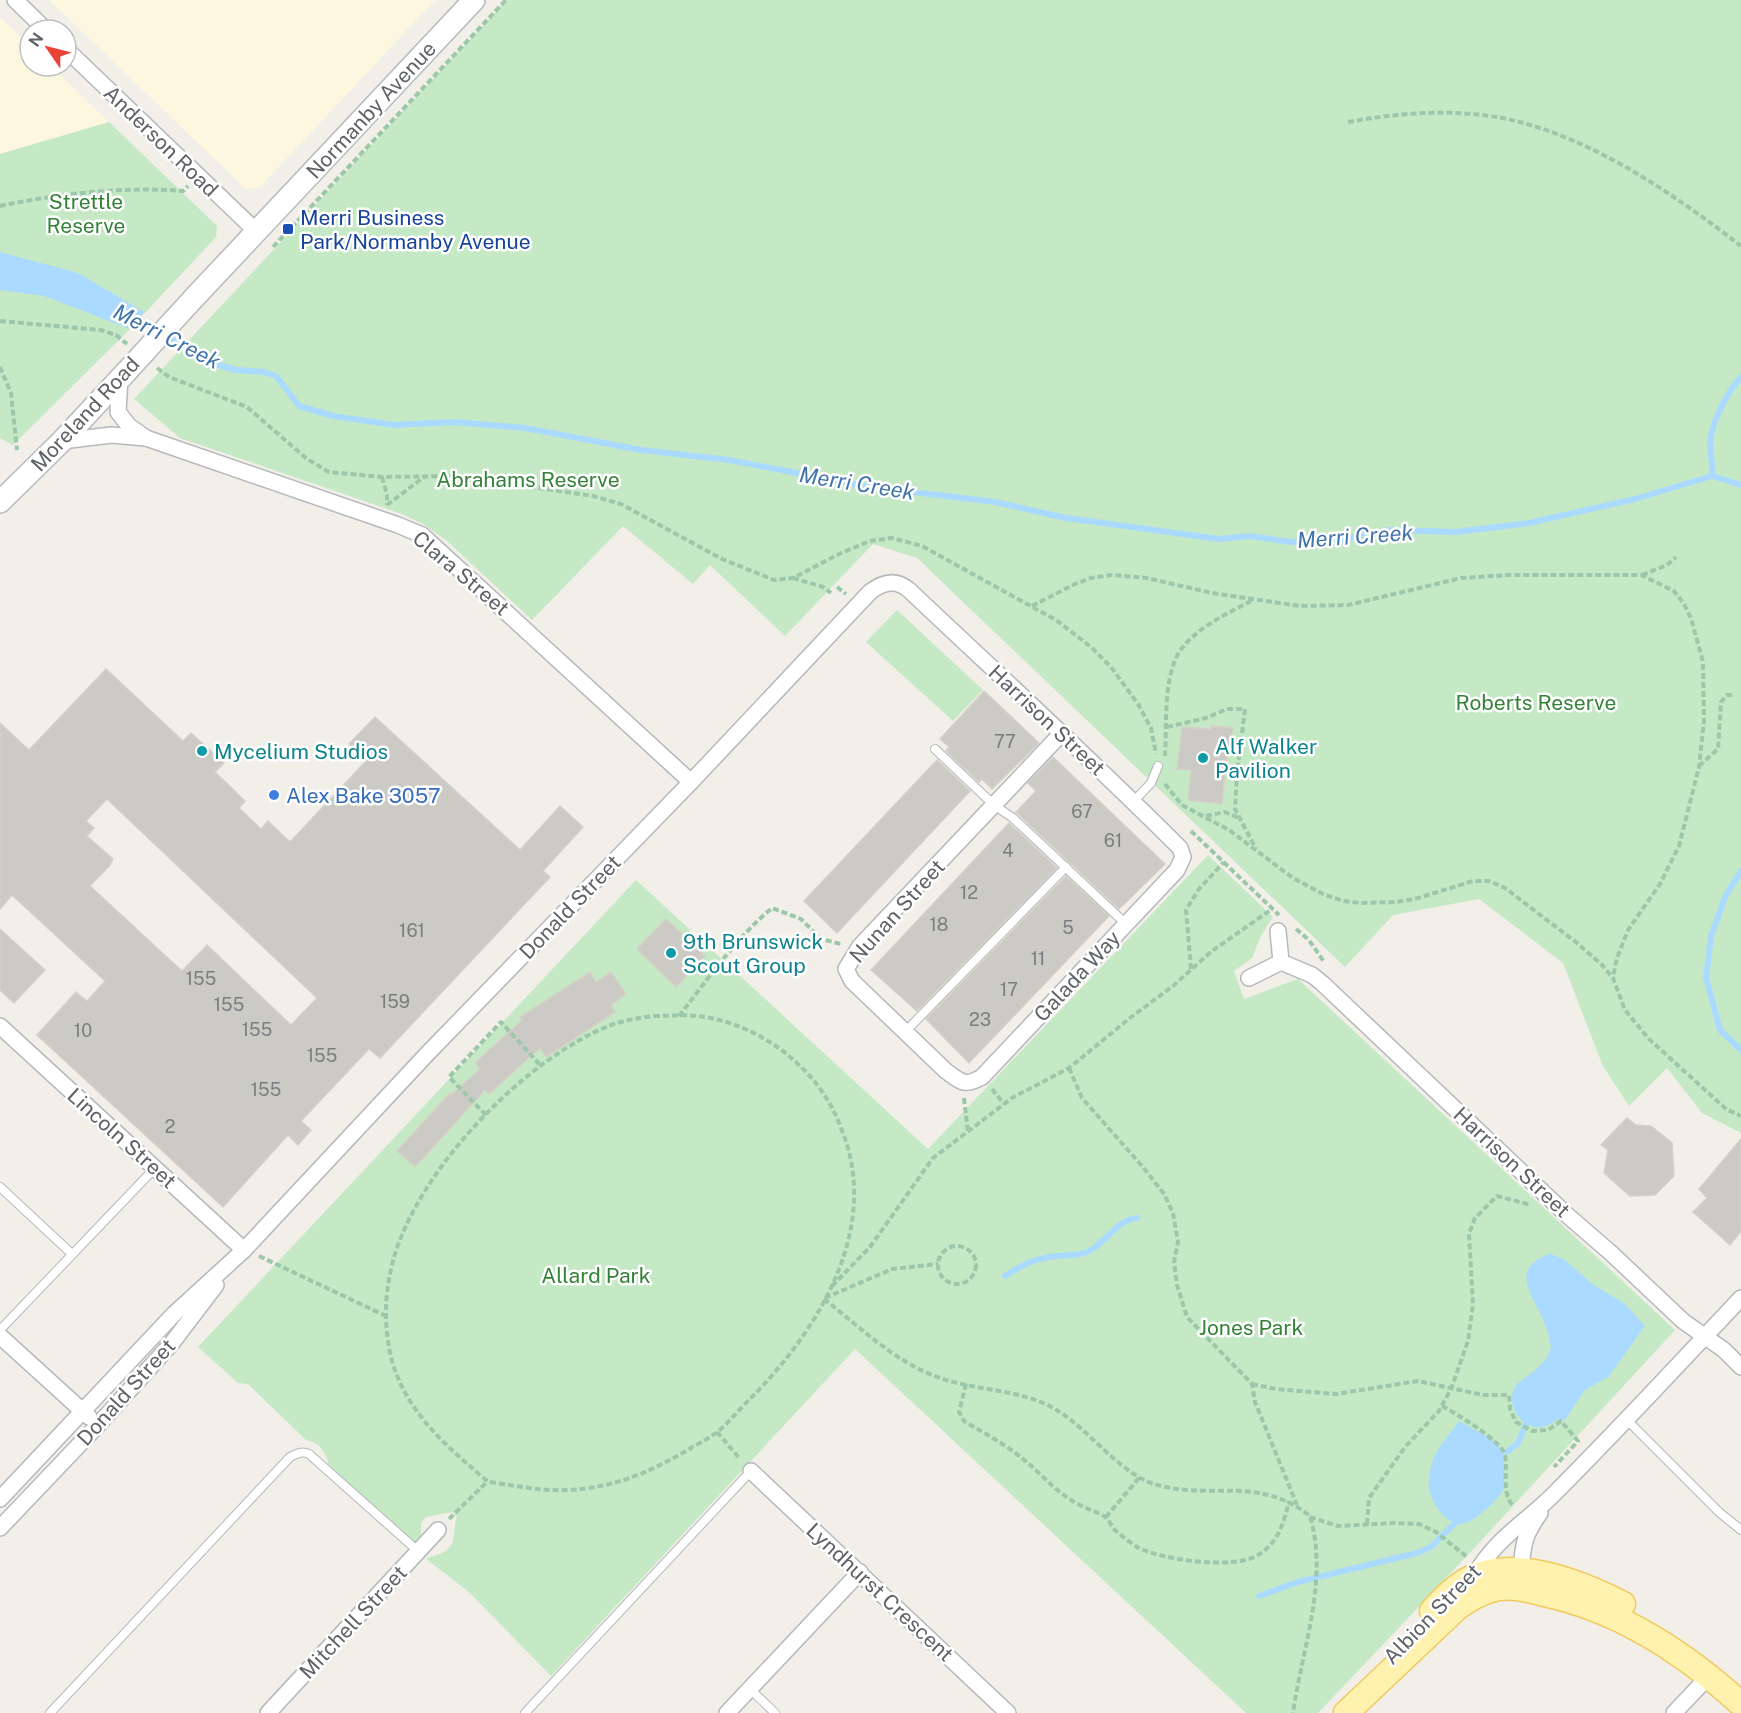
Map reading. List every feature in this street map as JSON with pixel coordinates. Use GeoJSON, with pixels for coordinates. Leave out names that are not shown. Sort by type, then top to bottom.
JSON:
{"type":"FeatureCollection","features":[{"type":"Feature","properties":{"kind":"main road","name":"Normanby Avenue"},"geometry":{"type":"LineString","coordinates":[[193,298],[474,0]]}},
{"type":"Feature","properties":{"kind":"main road","name":"Moreland Road"},"geometry":{"type":"LineString","coordinates":[[0,502],[62,441],[193,298]]}},
{"type":"Feature","properties":{"kind":"main road"},"geometry":{"type":"LineString","coordinates":[[1479,1568],[1519,1579],[1634,1626],[1656,1638],[1710,1676],[1741,1704]]}},
{"type":"Feature","properties":{"kind":"main road","name":"Albion Street"},"geometry":{"type":"LineString","coordinates":[[1345,1713],[1378,1670],[1425,1618],[1479,1568]]}},
{"type":"Feature","properties":{"kind":"main road","name":"Albion Street"},"geometry":{"type":"LineString","coordinates":[[1345,1713],[1458,1607],[1471,1598],[1519,1579]]}},
{"type":"Feature","properties":{"kind":"street"},"geometry":{"type":"LineString","coordinates":[[15,0],[34,18]]}},
{"type":"Feature","properties":{"kind":"street","name":"Anderson Road"},"geometry":{"type":"LineString","coordinates":[[78,61],[256,232]]}},
{"type":"Feature","properties":{"kind":"street","name":"Clara Street"},"geometry":{"type":"LineString","coordinates":[[124,374],[118,412],[129,426],[146,438]]}},
{"type":"Feature","properties":{"kind":"street","name":"Clara Street"},"geometry":{"type":"LineString","coordinates":[[62,441],[111,435],[146,438],[385,513],[430,541],[691,782]]}},
{"type":"Feature","properties":{"kind":"street","name":"Donald Street"},"geometry":{"type":"LineString","coordinates":[[0,1499],[174,1314],[244,1250],[428,1053],[691,782],[870,592],[891,582],[905,587]]}},
{"type":"Feature","properties":{"kind":"street","name":"Harrison Street"},"geometry":{"type":"LineString","coordinates":[[905,587],[1133,802],[1180,848],[1183,857]]}},
{"type":"Feature","properties":{"kind":"street","name":"Nunan Street"},"geometry":{"type":"LineString","coordinates":[[962,1083],[946,1071],[852,981],[846,969],[860,946],[1061,734]]}},
{"type":"Feature","properties":{"kind":"street","name":"Galada Way"},"geometry":{"type":"LineString","coordinates":[[962,1083],[972,1082],[982,1077],[1177,870],[1183,857]]}},
{"type":"Feature","properties":{"kind":"street"},"geometry":{"type":"LineString","coordinates":[[1249,978],[1281,962],[1282,926]]}},
{"type":"Feature","properties":{"kind":"street","name":"Harrison Street"},"geometry":{"type":"LineString","coordinates":[[1281,962],[1312,975],[1322,983],[1566,1215],[1612,1254],[1683,1321],[1705,1336],[1741,1367]]}},
{"type":"Feature","properties":{"kind":"street","name":"Lincoln Street"},"geometry":{"type":"LineString","coordinates":[[0,1026],[244,1250]]}},
{"type":"Feature","properties":{"kind":"street","name":"Donald Street"},"geometry":{"type":"LineString","coordinates":[[0,1528],[172,1343],[244,1250]]}},
{"type":"Feature","properties":{"kind":"street","name":"Albion Street"},"geometry":{"type":"LineString","coordinates":[[1479,1568],[1508,1532],[1552,1496],[1741,1298]]}},
{"type":"Feature","properties":{"kind":"street"},"geometry":{"type":"LineString","coordinates":[[0,1336],[98,1425]]}},
{"type":"Feature","properties":{"kind":"street","name":"Lyndhurst Crescent"},"geometry":{"type":"LineString","coordinates":[[751,1471],[1008,1713]]}},
{"type":"Feature","properties":{"kind":"street","name":"Albion Street"},"geometry":{"type":"LineString","coordinates":[[1519,1579],[1522,1548],[1527,1531],[1552,1496]]}},
{"type":"Feature","properties":{"kind":"street","name":"Mitchell Street"},"geometry":{"type":"LineString","coordinates":[[268,1713],[438,1530]]}},
{"type":"Feature","properties":{"kind":"street"},"geometry":{"type":"LineString","coordinates":[[728,1713],[860,1572]]}},
{"type":"Feature","properties":{"kind":"street"},"geometry":{"type":"LineString","coordinates":[[1674,1713],[1710,1676]]}},
{"type":"Feature","properties":{"kind":"lane"},"geometry":{"type":"LineString","coordinates":[[935,749],[994,805],[1013,818],[1126,924]]}},
{"type":"Feature","properties":{"kind":"lane"},"geometry":{"type":"LineString","coordinates":[[1133,802],[1151,783],[1158,766]]}},
{"type":"Feature","properties":{"kind":"lane"},"geometry":{"type":"LineString","coordinates":[[905,1032],[1066,867]]}},
{"type":"Feature","properties":{"kind":"lane"},"geometry":{"type":"LineString","coordinates":[[0,1330],[154,1168]]}},
{"type":"Feature","properties":{"kind":"lane"},"geometry":{"type":"LineString","coordinates":[[0,1187],[72,1254]]}},
{"type":"Feature","properties":{"kind":"lane"},"geometry":{"type":"LineString","coordinates":[[1626,1419],[1720,1513],[1741,1530]]}},
{"type":"Feature","properties":{"kind":"lane"},"geometry":{"type":"LineString","coordinates":[[50,1713],[282,1465],[297,1453],[309,1454],[419,1552]]}},
{"type":"Feature","properties":{"kind":"lane"},"geometry":{"type":"LineString","coordinates":[[525,1713],[751,1471]]}},
{"type":"Feature","properties":{"kind":"lane"},"geometry":{"type":"LineString","coordinates":[[750,1689],[775,1713]]}},
{"type":"Feature","properties":{"kind":"path"},"geometry":{"type":"LineString","coordinates":[[273,247],[506,0]]}},
{"type":"Feature","properties":{"kind":"path"},"geometry":{"type":"LineString","coordinates":[[1348,122],[1414,113],[1497,117],[1531,126],[1570,139],[1622,166],[1685,204],[1741,246]]}},
{"type":"Feature","properties":{"kind":"path"},"geometry":{"type":"LineString","coordinates":[[0,206],[27,200],[128,189],[183,191]]}},
{"type":"Feature","properties":{"kind":"path"},"geometry":{"type":"LineString","coordinates":[[0,367],[10,393],[17,450]]}},
{"type":"Feature","properties":{"kind":"path"},"geometry":{"type":"LineString","coordinates":[[382,477],[387,495],[385,513]]}},
{"type":"Feature","properties":{"kind":"path"},"geometry":{"type":"LineString","coordinates":[[385,513],[425,477]]}},
{"type":"Feature","properties":{"kind":"path"},"geometry":{"type":"LineString","coordinates":[[1641,576],[1666,565],[1676,557]]}},
{"type":"Feature","properties":{"kind":"path"},"geometry":{"type":"LineString","coordinates":[[1032,606],[1091,578],[1112,575],[1147,578],[1212,593],[1300,606],[1348,605],[1461,578],[1509,574],[1641,576],[1674,591],[1691,618],[1702,662],[1704,721],[1699,767],[1679,846],[1660,884],[1628,930],[1617,958],[1613,978],[1625,1010],[1649,1039],[1726,1109],[1741,1116]]}},
{"type":"Feature","properties":{"kind":"path"},"geometry":{"type":"LineString","coordinates":[[793,578],[823,587],[831,593]]}},
{"type":"Feature","properties":{"kind":"path"},"geometry":{"type":"LineString","coordinates":[[1158,766],[1164,757],[1169,683],[1175,663],[1183,648],[1204,629],[1254,600]]}},
{"type":"Feature","properties":{"kind":"path"},"geometry":{"type":"LineString","coordinates":[[1699,767],[1718,749],[1722,702],[1727,695],[1733,695]]}},
{"type":"Feature","properties":{"kind":"path"},"geometry":{"type":"LineString","coordinates":[[1167,727],[1206,718],[1227,709],[1245,709],[1235,809],[1256,851]]}},
{"type":"Feature","properties":{"kind":"path"},"geometry":{"type":"LineString","coordinates":[[1204,816],[1225,812],[1240,818]]}},
{"type":"Feature","properties":{"kind":"path"},"geometry":{"type":"LineString","coordinates":[[1195,836],[1272,909],[1282,926]]}},
{"type":"Feature","properties":{"kind":"path"},"geometry":{"type":"LineString","coordinates":[[1191,970],[1186,910],[1199,889],[1224,862]]}},
{"type":"Feature","properties":{"kind":"path"},"geometry":{"type":"LineString","coordinates":[[679,1016],[737,944],[772,908],[801,919],[820,939],[831,943],[860,946]]}},
{"type":"Feature","properties":{"kind":"path"},"geometry":{"type":"LineString","coordinates":[[830,1289],[870,1247],[933,1158],[1012,1098],[1069,1068],[1212,951],[1272,909]]}},
{"type":"Feature","properties":{"kind":"path"},"geometry":{"type":"LineString","coordinates":[[1294,928],[1309,940],[1330,969],[1322,983]]}},
{"type":"Feature","properties":{"kind":"path"},"geometry":{"type":"LineString","coordinates":[[679,1016],[703,1017],[741,1027],[764,1038],[797,1062],[814,1079],[826,1096],[845,1138],[854,1181],[854,1207],[847,1248],[830,1289],[808,1331],[780,1368],[717,1432],[677,1456],[630,1479],[590,1489],[545,1491],[488,1481],[434,1434],[407,1398],[388,1346],[387,1289],[393,1259],[414,1212],[444,1162],[512,1089],[564,1050],[609,1026],[642,1017],[679,1016]]}},
{"type":"Feature","properties":{"kind":"path"},"geometry":{"type":"LineString","coordinates":[[486,1115],[449,1077],[501,1022],[541,1066]]}},
{"type":"Feature","properties":{"kind":"path"},"geometry":{"type":"LineString","coordinates":[[1069,1068],[1082,1098],[1164,1194],[1173,1213],[1178,1242],[1174,1262],[1177,1285],[1187,1317],[1252,1384],[1255,1402],[1297,1506]]}},
{"type":"Feature","properties":{"kind":"path"},"geometry":{"type":"LineString","coordinates":[[962,1083],[968,1132]]}},
{"type":"Feature","properties":{"kind":"path"},"geometry":{"type":"LineString","coordinates":[[1367,1524],[1369,1498],[1405,1447],[1442,1406],[1451,1389],[1468,1341],[1473,1304],[1469,1234],[1475,1218],[1497,1196],[1533,1206]]}},
{"type":"Feature","properties":{"kind":"path"},"geometry":{"type":"LineString","coordinates":[[957,1246],[968,1250],[974,1259],[975,1266],[970,1278],[959,1284],[952,1283],[942,1276],[938,1264],[942,1253],[950,1247],[957,1246]]}},
{"type":"Feature","properties":{"kind":"path"},"geometry":{"type":"LineString","coordinates":[[244,1250],[386,1316]]}},
{"type":"Feature","properties":{"kind":"path"},"geometry":{"type":"LineString","coordinates":[[824,1299],[892,1269],[938,1264]]}},
{"type":"Feature","properties":{"kind":"path"},"geometry":{"type":"LineString","coordinates":[[824,1299],[915,1367],[942,1379],[1052,1407],[1088,1433],[1139,1478],[1161,1486],[1203,1490],[1233,1489],[1267,1494],[1289,1501],[1310,1516],[1338,1526],[1419,1524],[1436,1532],[1479,1568]]}},
{"type":"Feature","properties":{"kind":"path"},"geometry":{"type":"LineString","coordinates":[[1252,1384],[1311,1393],[1336,1394],[1418,1381],[1483,1395],[1509,1395],[1510,1409],[1516,1422],[1532,1431],[1548,1430],[1561,1421],[1578,1441],[1546,1474]]}},
{"type":"Feature","properties":{"kind":"path"},"geometry":{"type":"LineString","coordinates":[[966,1384],[959,1412],[964,1421],[1027,1462],[1071,1500],[1106,1517],[1115,1530],[1125,1538],[1153,1553],[1176,1559],[1206,1562],[1233,1562],[1257,1556],[1275,1540],[1289,1501]]}},
{"type":"Feature","properties":{"kind":"path"},"geometry":{"type":"LineString","coordinates":[[1442,1406],[1494,1440],[1504,1452],[1507,1495],[1513,1506]]}},
{"type":"Feature","properties":{"kind":"path"},"geometry":{"type":"LineString","coordinates":[[717,1432],[751,1471]]}},
{"type":"Feature","properties":{"kind":"path"},"geometry":{"type":"LineString","coordinates":[[1106,1517],[1139,1478]]}},
{"type":"Feature","properties":{"kind":"path"},"geometry":{"type":"LineString","coordinates":[[438,1530],[488,1481]]}},
{"type":"Feature","properties":{"kind":"path"},"geometry":{"type":"LineString","coordinates":[[1293,1713],[1316,1583],[1317,1565],[1310,1516]]}},
{"type":"Feature","properties":{"kind":"shaded area"},"geometry":{"type":"Polygon","coordinates":[[[49,0],[435,0],[259,188],[246,189],[78,28],[78,18],[68,18],[49,0]]]}},
{"type":"Feature","properties":{"kind":"shaded area"},"geometry":{"type":"Polygon","coordinates":[[[0,17],[18,34],[18,78],[63,78],[109,122],[0,154],[0,17]]]}},
{"type":"Feature","properties":{"kind":"green space"},"geometry":{"type":"Polygon","coordinates":[[[507,0],[1741,0],[1741,1133],[1702,1113],[1667,1068],[1629,1106],[1603,1066],[1563,963],[1479,899],[1393,915],[1345,967],[917,558],[873,544],[785,636],[710,565],[693,584],[623,526],[532,620],[446,540],[423,524],[402,514],[180,438],[134,399],[507,0]]]}},
{"type":"Feature","properties":{"kind":"green space","name":"Strettle Reserve"},"geometry":{"type":"Polygon","coordinates":[[[109,122],[217,226],[216,237],[130,329],[13,445],[0,438],[0,154],[109,122]]]}},
{"type":"Feature","properties":{"kind":"green space"},"geometry":{"type":"Polygon","coordinates":[[[897,610],[983,690],[953,721],[866,642],[897,610]]]}},
{"type":"Feature","properties":{"kind":"green space"},"geometry":{"type":"Polygon","coordinates":[[[1208,855],[1273,917],[1261,936],[1252,958],[1234,971],[1244,999],[1298,979],[1675,1330],[1466,1557],[1318,1713],[1246,1713],[855,1349],[551,1676],[469,1592],[426,1559],[444,1552],[451,1545],[457,1517],[452,1512],[426,1517],[421,1523],[421,1536],[414,1544],[329,1465],[319,1446],[306,1440],[248,1384],[238,1383],[198,1347],[636,880],[928,1149],[1208,855]]]}},
{"type":"Feature","properties":{"kind":"water"},"geometry":{"type":"Polygon","coordinates":[[[0,252],[78,273],[144,312],[130,329],[44,296],[0,290],[0,252]]]}},
{"type":"Feature","properties":{"kind":"water"},"geometry":{"type":"Polygon","coordinates":[[[1550,1254],[1564,1259],[1591,1283],[1625,1304],[1645,1326],[1608,1377],[1585,1390],[1564,1421],[1560,1418],[1548,1425],[1538,1427],[1523,1422],[1515,1412],[1512,1400],[1516,1386],[1541,1365],[1551,1347],[1546,1327],[1526,1280],[1531,1265],[1550,1254]]]}},
{"type":"Feature","properties":{"kind":"water"},"geometry":{"type":"Polygon","coordinates":[[[1459,1421],[1484,1435],[1500,1448],[1503,1453],[1504,1466],[1503,1490],[1491,1505],[1467,1523],[1462,1524],[1445,1517],[1433,1501],[1429,1490],[1434,1457],[1459,1421]]]}},
{"type":"Feature","properties":{"kind":"building"},"geometry":{"type":"Polygon","coordinates":[[[106,669],[183,741],[191,733],[224,763],[215,772],[245,801],[239,808],[261,829],[268,821],[290,842],[367,760],[349,744],[375,717],[520,850],[560,806],[583,827],[543,871],[550,877],[380,1058],[369,1049],[301,1121],[311,1130],[298,1145],[288,1135],[223,1207],[37,1035],[76,992],[87,1001],[105,981],[12,895],[0,909],[0,723],[29,750],[106,669]],[[107,799],[86,821],[94,828],[87,836],[113,859],[90,886],[182,971],[207,945],[291,1025],[317,998],[107,799]]]}},
{"type":"Feature","properties":{"kind":"building"},"geometry":{"type":"Polygon","coordinates":[[[984,691],[1039,743],[992,789],[982,779],[979,782],[946,751],[949,747],[940,739],[984,691]]]}},
{"type":"Feature","properties":{"kind":"building","name":"Alf Walker Pavilion"},"geometry":{"type":"Polygon","coordinates":[[[1211,726],[1233,728],[1231,747],[1228,747],[1222,804],[1188,800],[1191,770],[1177,769],[1182,727],[1211,729],[1211,726]]]}},
{"type":"Feature","properties":{"kind":"building"},"geometry":{"type":"Polygon","coordinates":[[[1053,757],[1165,864],[1119,909],[1016,812],[1036,791],[1028,783],[1053,757]]]}},
{"type":"Feature","properties":{"kind":"building"},"geometry":{"type":"Polygon","coordinates":[[[937,760],[970,791],[837,933],[804,901],[937,760]]]}},
{"type":"Feature","properties":{"kind":"building"},"geometry":{"type":"Polygon","coordinates":[[[1009,823],[1057,868],[917,1011],[871,970],[1009,823]]]}},
{"type":"Feature","properties":{"kind":"building"},"geometry":{"type":"Polygon","coordinates":[[[1066,876],[1109,916],[969,1063],[926,1019],[1066,876]]]}},
{"type":"Feature","properties":{"kind":"building","name":"9th Brunswick Scout Group"},"geometry":{"type":"Polygon","coordinates":[[[666,919],[705,956],[676,987],[637,949],[666,919]]]}},
{"type":"Feature","properties":{"kind":"building"},"geometry":{"type":"Polygon","coordinates":[[[0,929],[45,970],[14,1003],[0,990],[0,929]]]}},
{"type":"Feature","properties":{"kind":"building"},"geometry":{"type":"Polygon","coordinates":[[[590,972],[596,982],[611,972],[626,994],[611,1005],[615,1012],[546,1057],[540,1048],[489,1094],[485,1090],[415,1167],[397,1151],[450,1093],[451,1095],[480,1069],[475,1063],[522,1020],[520,1017],[590,972]]]}},
{"type":"Feature","properties":{"kind":"building"},"geometry":{"type":"Polygon","coordinates":[[[1627,1118],[1636,1125],[1651,1126],[1672,1143],[1674,1176],[1655,1195],[1630,1196],[1604,1173],[1608,1150],[1601,1145],[1627,1118]]]}},
{"type":"Feature","properties":{"kind":"building"},"geometry":{"type":"Polygon","coordinates":[[[1741,1139],[1741,1231],[1730,1245],[1693,1212],[1707,1198],[1699,1189],[1741,1139]]]}},
{"type":"Feature","properties":{"kind":"waterway","name":"Merri Creek"},"geometry":{"type":"LineString","coordinates":[[133,316],[215,364],[236,370],[264,372],[276,376],[299,406],[333,416],[394,425],[454,422],[525,428],[641,450],[729,460],[864,486],[995,502],[1066,518],[1219,539],[1249,536],[1291,542],[1339,540],[1390,530],[1457,532],[1529,523],[1635,499],[1712,476],[1741,485]]}},
{"type":"Feature","properties":{"kind":"waterway"},"geometry":{"type":"LineString","coordinates":[[1712,476],[1710,447],[1712,429],[1730,391],[1741,377]]}},
{"type":"Feature","properties":{"kind":"waterway","name":"Merri Creek"},"geometry":{"type":"LineString","coordinates":[[1741,871],[1725,897],[1711,936],[1706,978],[1720,1030],[1741,1050]]}},
{"type":"Feature","properties":{"kind":"waterway"},"geometry":{"type":"LineString","coordinates":[[1005,1276],[1023,1265],[1042,1258],[1077,1255],[1091,1250],[1122,1223],[1137,1218]]}},
{"type":"Feature","properties":{"kind":"waterway"},"geometry":{"type":"LineString","coordinates":[[1507,1452],[1518,1443],[1526,1424]]}},
{"type":"Feature","properties":{"kind":"waterway"},"geometry":{"type":"LineString","coordinates":[[1259,1596],[1298,1582],[1417,1553],[1431,1547],[1459,1519]]}},
{"type":"Feature","properties":{"kind":"place","name":"Merri Business Park/Normanby Avenue"},"geometry":{"type":"Point","coordinates":[288,229]}},
{"type":"Feature","properties":{"kind":"place","name":"Mycelium Studios"},"geometry":{"type":"Point","coordinates":[202,751]}},
{"type":"Feature","properties":{"kind":"place","name":"Alf Walker Pavilion"},"geometry":{"type":"Point","coordinates":[1203,758]}},
{"type":"Feature","properties":{"kind":"place","name":"Alex Bake 3057"},"geometry":{"type":"Point","coordinates":[274,795]}},
{"type":"Feature","properties":{"kind":"place","name":"9th Brunswick Scout Group"},"geometry":{"type":"Point","coordinates":[671,953]}},
{"type":"Feature","properties":{"kind":"park label","name":"Abrahams Reserve"},"geometry":{"type":"Point","coordinates":[528,479]}},
{"type":"Feature","properties":{"kind":"park label","name":"Roberts Reserve"},"geometry":{"type":"Point","coordinates":[1536,702]}},
{"type":"Feature","properties":{"kind":"park label","name":"Allard Park"},"geometry":{"type":"Point","coordinates":[596,1275]}},
{"type":"Feature","properties":{"kind":"park label","name":"Jones Park"},"geometry":{"type":"Point","coordinates":[1251,1327]}}]}
